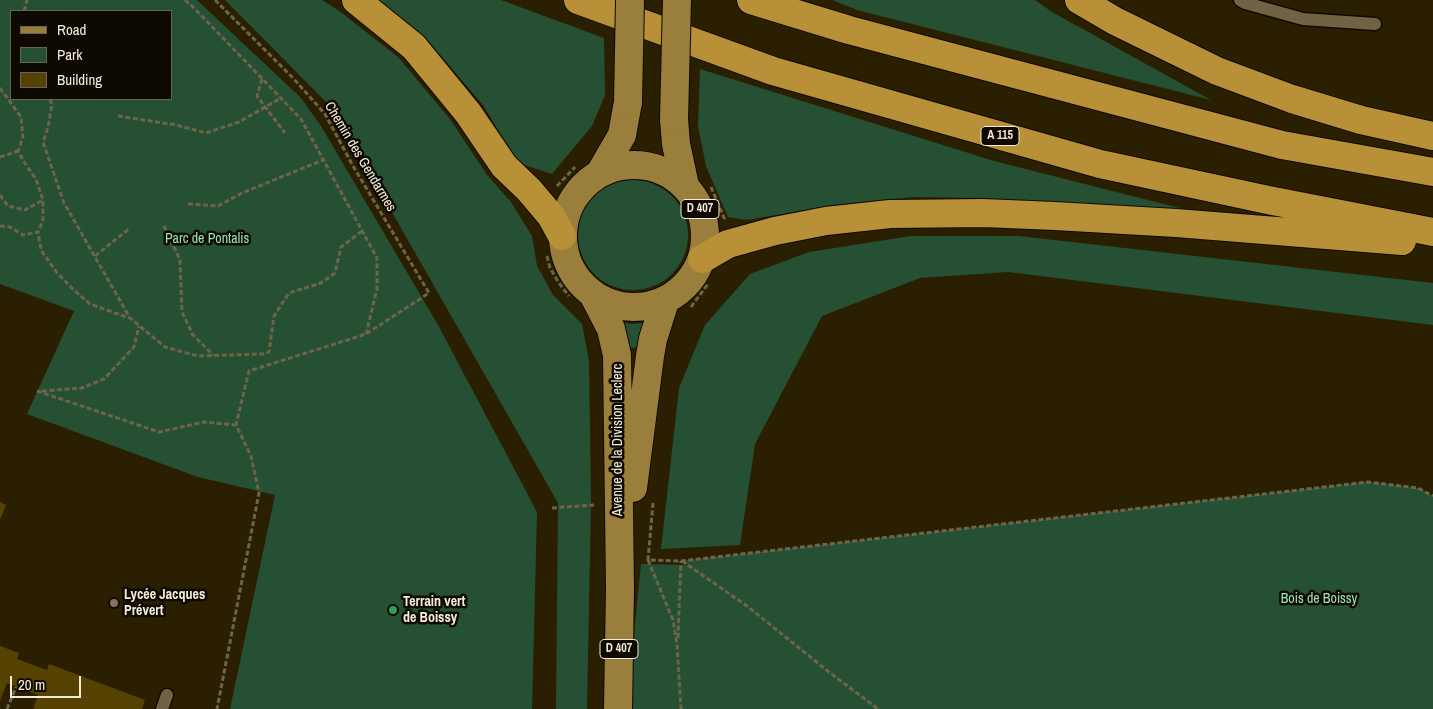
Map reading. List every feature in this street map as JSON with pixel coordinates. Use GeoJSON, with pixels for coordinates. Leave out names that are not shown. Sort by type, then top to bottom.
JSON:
{"type":"FeatureCollection","features":[{"type":"Feature","properties":{"kind":"highway"},"geometry":{"type":"LineString","coordinates":[[356,0],[414,47],[468,112],[504,166],[529,190],[551,216],[554,243]]}},
{"type":"Feature","properties":{"kind":"highway","name":"A 115"},"geometry":{"type":"LineString","coordinates":[[578,0],[773,71],[1100,164],[1268,200],[1433,232]]}},
{"type":"Feature","properties":{"kind":"highway"},"geometry":{"type":"LineString","coordinates":[[751,0],[848,30],[1282,146],[1433,172]]}},
{"type":"Feature","properties":{"kind":"highway"},"geometry":{"type":"LineString","coordinates":[[1079,0],[1115,21],[1217,70],[1292,100],[1361,120],[1433,136]]}},
{"type":"Feature","properties":{"kind":"highway"},"geometry":{"type":"LineString","coordinates":[[1088,0],[1115,21]]}},
{"type":"Feature","properties":{"kind":"highway"},"geometry":{"type":"LineString","coordinates":[[706,271],[728,244],[775,231],[826,221],[890,214],[983,213],[1065,216],[1433,244]]}},
{"type":"Feature","properties":{"kind":"main road","name":"D 407"},"geometry":{"type":"LineString","coordinates":[[600,174],[622,135],[628,102],[630,0]]}},
{"type":"Feature","properties":{"kind":"main road","name":"D 407"},"geometry":{"type":"LineString","coordinates":[[677,0],[674,119],[676,144],[685,186]]}},
{"type":"Feature","properties":{"kind":"main road","name":"D 407"},"geometry":{"type":"LineString","coordinates":[[625,165],[651,167],[663,171],[685,186],[696,202],[704,220],[706,233],[706,271],[696,272],[688,284],[677,293],[676,307],[629,308],[583,298],[584,287],[574,276],[568,263],[554,243],[573,199],[580,189],[600,174],[625,165]]}},
{"type":"Feature","properties":{"kind":"main road","name":"Avenue de la Division Leclerc"},"geometry":{"type":"LineString","coordinates":[[583,298],[611,329],[617,355],[620,588],[618,709]]}},
{"type":"Feature","properties":{"kind":"main road","name":"Avenue de la Division Leclerc"},"geometry":{"type":"LineString","coordinates":[[620,588],[636,559],[650,356],[653,339],[676,307]]}},
{"type":"Feature","properties":{"kind":"lane"},"geometry":{"type":"LineString","coordinates":[[1240,0],[1303,19],[1375,24]]}},
{"type":"Feature","properties":{"kind":"lane"},"geometry":{"type":"LineString","coordinates":[[162,709],[167,695]]}},
{"type":"Feature","properties":{"kind":"path"},"geometry":{"type":"LineString","coordinates":[[185,0],[301,119],[377,258],[377,289],[366,334],[249,371],[236,425],[251,456],[259,493],[217,709]]}},
{"type":"Feature","properties":{"kind":"path","name":"Chemin des Gendarmes"},"geometry":{"type":"LineString","coordinates":[[215,0],[294,78],[325,114],[429,294],[366,334]]}},
{"type":"Feature","properties":{"kind":"path"},"geometry":{"type":"LineString","coordinates":[[262,79],[257,96],[285,133]]}},
{"type":"Feature","properties":{"kind":"path"},"geometry":{"type":"LineString","coordinates":[[0,88],[21,117],[23,137],[18,151],[26,166],[36,178],[43,200],[43,220],[38,232],[41,250],[58,273],[90,304],[130,318],[165,347],[198,356],[263,354],[269,352],[274,316],[289,293],[320,283],[335,273],[341,247],[362,231]]}},
{"type":"Feature","properties":{"kind":"path"},"geometry":{"type":"LineString","coordinates":[[118,116],[176,125],[206,133],[239,122],[281,98]]}},
{"type":"Feature","properties":{"kind":"path"},"geometry":{"type":"LineString","coordinates":[[50,100],[52,105],[43,142],[64,203],[130,318]]}},
{"type":"Feature","properties":{"kind":"path"},"geometry":{"type":"LineString","coordinates":[[0,158],[18,151]]}},
{"type":"Feature","properties":{"kind":"path"},"geometry":{"type":"LineString","coordinates":[[188,204],[218,206],[242,193],[323,160]]}},
{"type":"Feature","properties":{"kind":"path"},"geometry":{"type":"LineString","coordinates":[[0,195],[8,206],[25,210],[43,200]]}},
{"type":"Feature","properties":{"kind":"path"},"geometry":{"type":"LineString","coordinates":[[0,226],[10,227],[22,235],[38,232]]}},
{"type":"Feature","properties":{"kind":"path"},"geometry":{"type":"LineString","coordinates":[[164,226],[180,260],[182,312],[193,335],[214,356]]}},
{"type":"Feature","properties":{"kind":"path"},"geometry":{"type":"LineString","coordinates":[[95,256],[130,228]]}},
{"type":"Feature","properties":{"kind":"path"},"geometry":{"type":"LineString","coordinates":[[554,243],[550,268],[559,283],[583,298]]}},
{"type":"Feature","properties":{"kind":"path"},"geometry":{"type":"LineString","coordinates":[[676,307],[706,271]]}},
{"type":"Feature","properties":{"kind":"path"},"geometry":{"type":"LineString","coordinates":[[140,326],[134,347],[104,379],[82,388],[37,392],[159,432],[204,422],[236,425]]}},
{"type":"Feature","properties":{"kind":"path"},"geometry":{"type":"LineString","coordinates":[[636,559],[682,561],[1368,482],[1418,488],[1433,496]]}},
{"type":"Feature","properties":{"kind":"path"},"geometry":{"type":"LineString","coordinates":[[654,501],[636,559],[673,620],[678,644]]}},
{"type":"Feature","properties":{"kind":"path"},"geometry":{"type":"LineString","coordinates":[[552,508],[598,505]]}},
{"type":"Feature","properties":{"kind":"path"},"geometry":{"type":"LineString","coordinates":[[681,709],[678,644],[682,561]]}},
{"type":"Feature","properties":{"kind":"path"},"geometry":{"type":"LineString","coordinates":[[682,561],[747,606],[878,709]]}},
{"type":"Feature","properties":{"kind":"path"},"geometry":{"type":"LineString","coordinates":[[7,709],[16,687]]}},
{"type":"Feature","properties":{"kind":"green space","name":"Parc de Pontalis"},"geometry":{"type":"Polygon","coordinates":[[[0,0],[197,0],[301,98],[321,126],[438,325],[537,512],[532,709],[230,709],[275,495],[198,477],[27,414],[74,311],[0,284],[0,0]]]}},
{"type":"Feature","properties":{"kind":"green space"},"geometry":{"type":"Polygon","coordinates":[[[225,0],[322,0],[338,10],[398,57],[450,119],[487,175],[511,202],[532,236],[537,266],[553,295],[582,324],[589,361],[591,501],[587,709],[556,709],[558,503],[333,109],[225,0]]]}},
{"type":"Feature","properties":{"kind":"green space"},"geometry":{"type":"Polygon","coordinates":[[[379,0],[501,0],[604,38],[605,95],[592,126],[552,174],[518,163],[483,105],[424,36],[379,0]]]}},
{"type":"Feature","properties":{"kind":"green space"},"geometry":{"type":"Polygon","coordinates":[[[832,0],[1035,0],[1052,12],[1211,100],[857,10],[832,0]]]}},
{"type":"Feature","properties":{"kind":"green space"},"geometry":{"type":"Polygon","coordinates":[[[700,69],[994,161],[1219,218],[981,198],[913,197],[833,205],[747,220],[728,217],[706,166],[698,126],[700,69]]]}},
{"type":"Feature","properties":{"kind":"green space"},"geometry":{"type":"Polygon","coordinates":[[[633,180],[654,184],[672,196],[684,214],[688,235],[684,256],[672,274],[654,286],[633,290],[612,286],[594,274],[582,256],[578,235],[582,214],[594,196],[612,184],[633,180]]]}},
{"type":"Feature","properties":{"kind":"green space"},"geometry":{"type":"Polygon","coordinates":[[[911,236],[1019,236],[1433,283],[1433,325],[1008,272],[920,278],[822,316],[755,444],[740,545],[661,549],[679,388],[705,325],[750,274],[809,252],[911,236]]]}},
{"type":"Feature","properties":{"kind":"green space"},"geometry":{"type":"Polygon","coordinates":[[[616,321],[631,324],[646,323],[639,348],[623,347],[616,321]]]}},
{"type":"Feature","properties":{"kind":"green space","name":"Bois de Boissy"},"geometry":{"type":"Polygon","coordinates":[[[1368,482],[1418,488],[1433,496],[1433,709],[632,709],[632,654],[641,564],[688,565],[681,561],[1368,482]]]}},
{"type":"Feature","properties":{"kind":"building"},"geometry":{"type":"Polygon","coordinates":[[[0,502],[6,505],[0,520],[0,502]]]}},
{"type":"Feature","properties":{"kind":"building"},"geometry":{"type":"Polygon","coordinates":[[[0,646],[19,653],[17,659],[47,670],[49,664],[145,700],[142,709],[33,709],[38,695],[7,683],[0,701],[0,646]]]}},
{"type":"Feature","properties":{"kind":"place","name":"Lycée Jacques Prévert"},"geometry":{"type":"Point","coordinates":[114,603]}},
{"type":"Feature","properties":{"kind":"place","name":"Terrain vert de Boissy"},"geometry":{"type":"Point","coordinates":[393,610]}}]}
